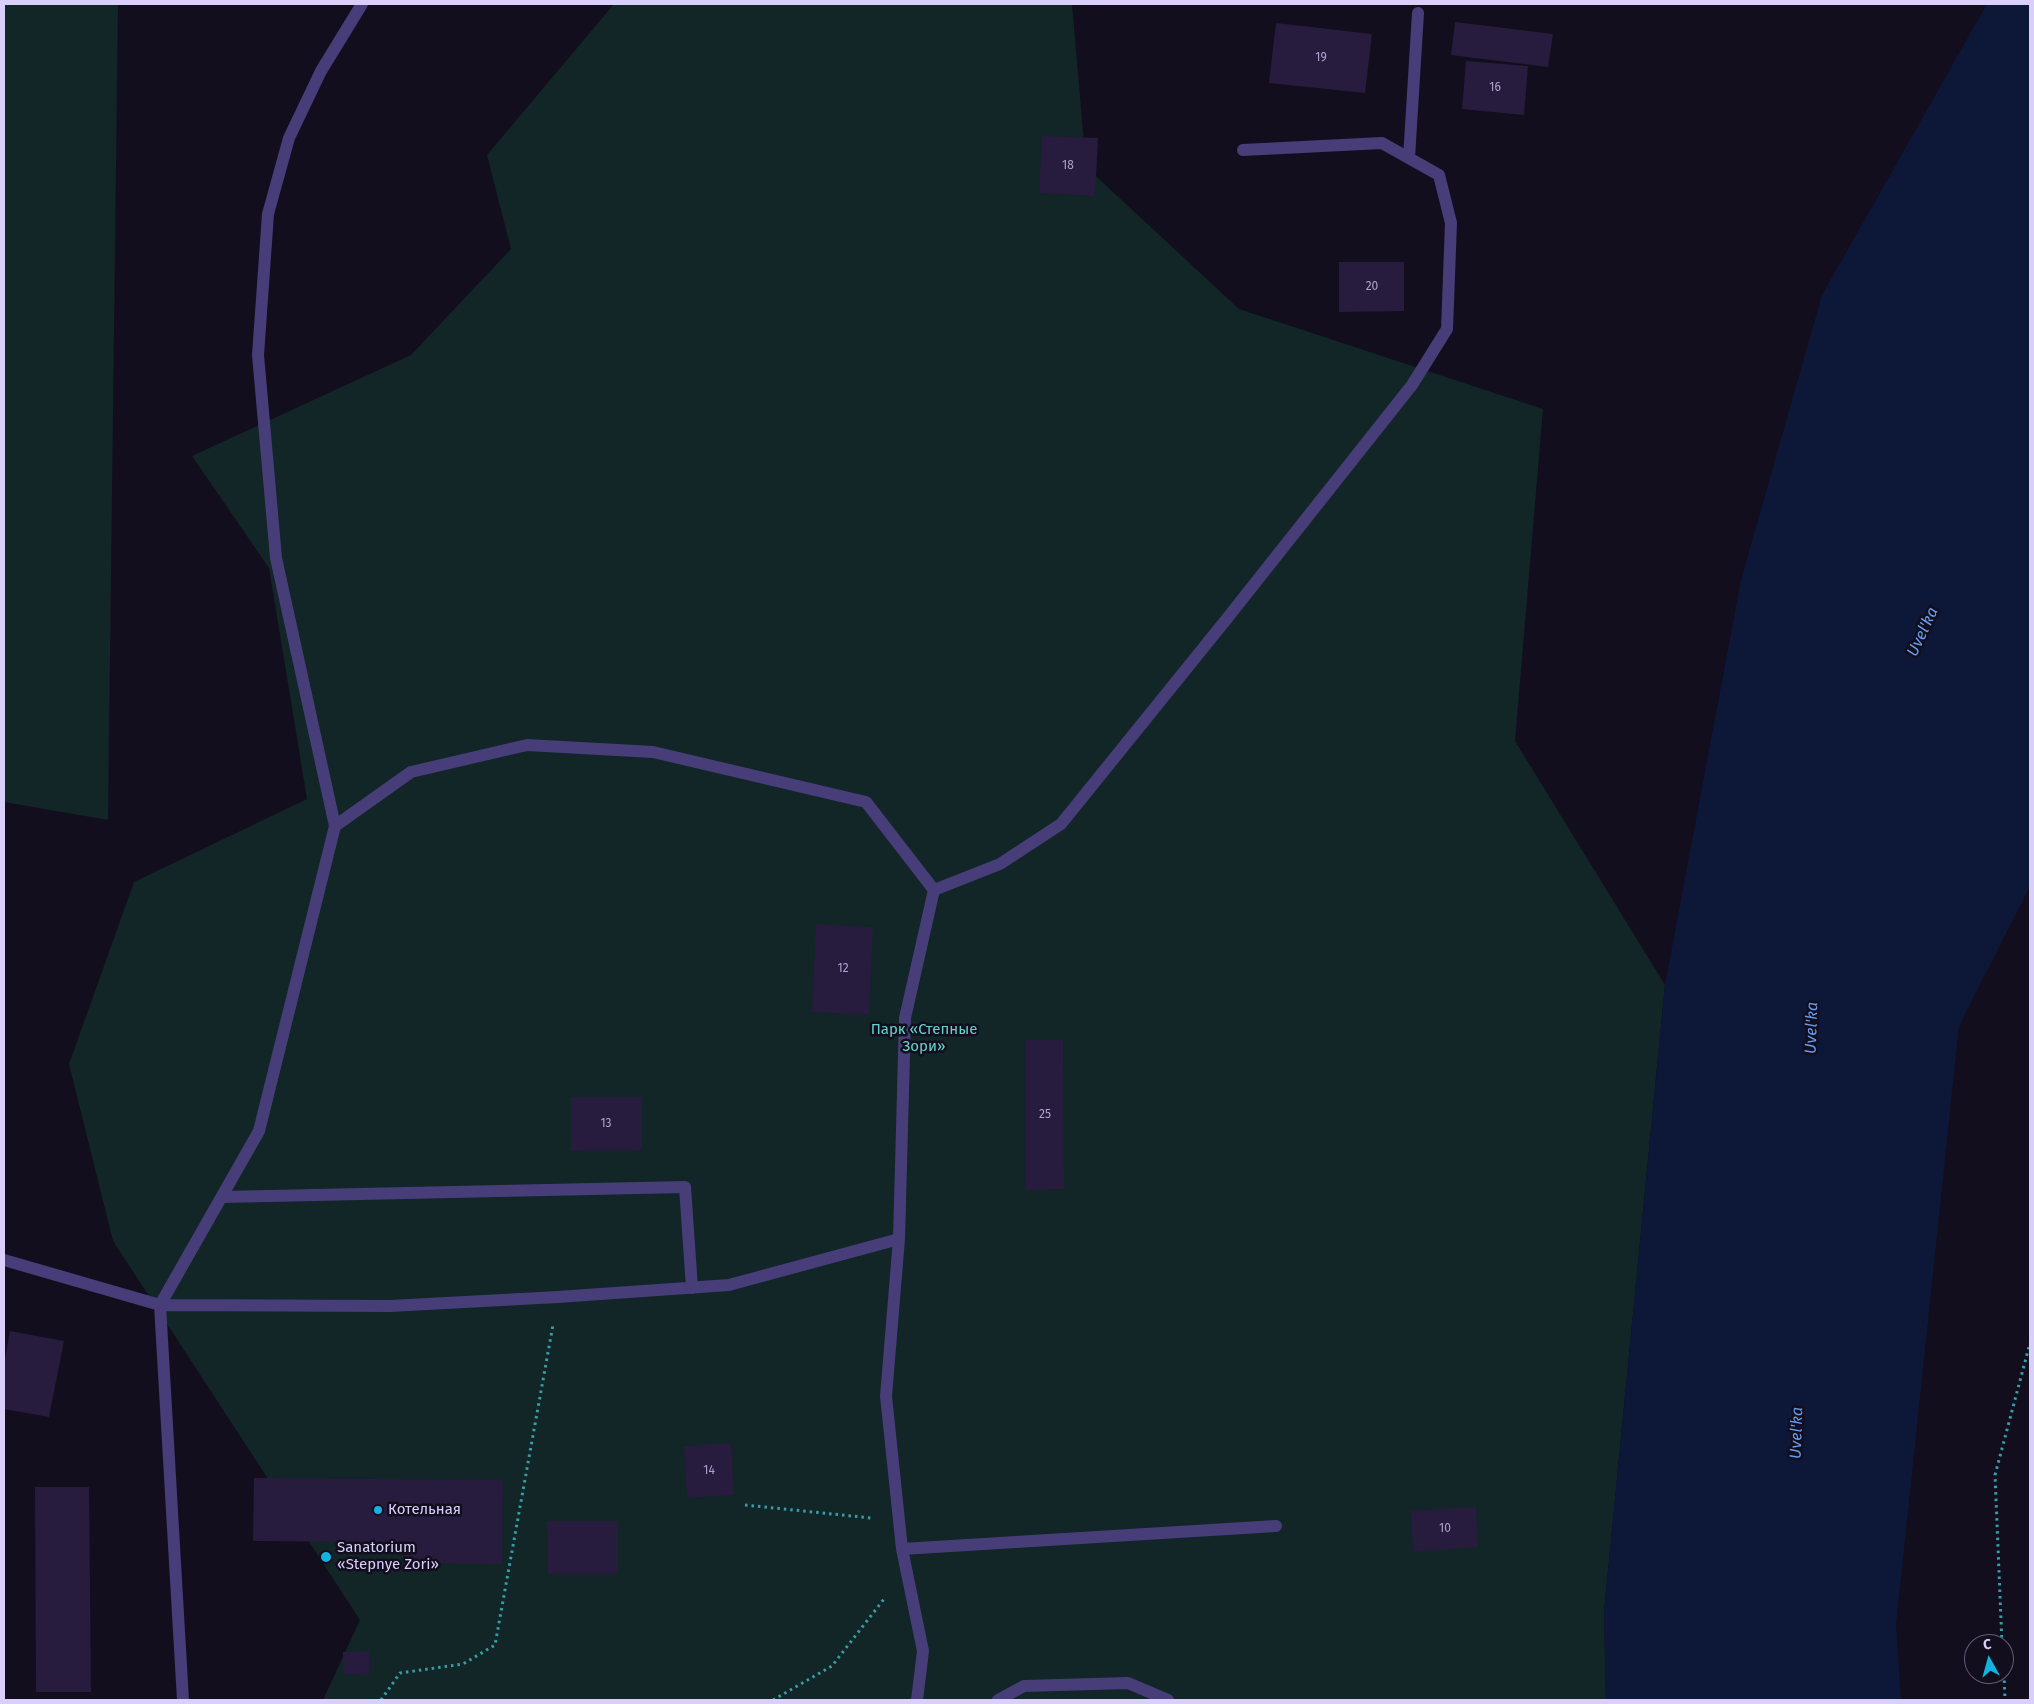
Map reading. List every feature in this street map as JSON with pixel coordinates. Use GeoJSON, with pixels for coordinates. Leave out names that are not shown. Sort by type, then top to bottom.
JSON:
{"type":"FeatureCollection","features":[{"type":"Feature","properties":{"kind":"lane"},"geometry":{"type":"LineString","coordinates":[[183,1700],[160,1305],[259,1131],[335,826],[276,558],[258,355],[268,214],[289,138],[322,71],[362,4]]}},
{"type":"Feature","properties":{"kind":"lane"},"geometry":{"type":"LineString","coordinates":[[1409,158],[1418,14]]}},
{"type":"Feature","properties":{"kind":"lane"},"geometry":{"type":"LineString","coordinates":[[934,890],[1000,864],[1061,824],[1225,622],[1412,384],[1446,329],[1451,223],[1439,175],[1382,143],[1243,150]]}},
{"type":"Feature","properties":{"kind":"lane"},"geometry":{"type":"LineString","coordinates":[[335,826],[412,772],[527,745],[653,752],[866,802],[934,890]]}},
{"type":"Feature","properties":{"kind":"lane"},"geometry":{"type":"LineString","coordinates":[[917,1700],[923,1651],[902,1549],[886,1396],[899,1239],[905,1018],[934,890]]}},
{"type":"Feature","properties":{"kind":"lane"},"geometry":{"type":"LineString","coordinates":[[222,1197],[685,1186],[692,1288]]}},
{"type":"Feature","properties":{"kind":"lane"},"geometry":{"type":"LineString","coordinates":[[4,1260],[160,1305],[390,1306],[728,1285],[899,1239]]}},
{"type":"Feature","properties":{"kind":"lane"},"geometry":{"type":"LineString","coordinates":[[902,1549],[1276,1526]]}},
{"type":"Feature","properties":{"kind":"lane"},"geometry":{"type":"LineString","coordinates":[[998,1700],[1024,1686],[1128,1683],[1168,1700]]}},
{"type":"Feature","properties":{"kind":"path"},"geometry":{"type":"LineString","coordinates":[[381,1700],[400,1673],[463,1664],[495,1645],[558,1297]]}},
{"type":"Feature","properties":{"kind":"path"},"geometry":{"type":"LineString","coordinates":[[2002,1634],[1995,1475],[2030,1343]]}},
{"type":"Feature","properties":{"kind":"path"},"geometry":{"type":"LineString","coordinates":[[745,1505],[899,1521]]}},
{"type":"Feature","properties":{"kind":"path"},"geometry":{"type":"LineString","coordinates":[[773,1700],[832,1666],[906,1570]]}},
{"type":"Feature","properties":{"kind":"path"},"geometry":{"type":"LineString","coordinates":[[2004,1684],[2005,1700]]}},
{"type":"Feature","properties":{"kind":"green space"},"geometry":{"type":"Polygon","coordinates":[[[4,4],[118,4],[108,820],[4,802],[4,4]]]}},
{"type":"Feature","properties":{"kind":"green space","name":"Парк «Степные Зори»"},"geometry":{"type":"Polygon","coordinates":[[[614,4],[1072,4],[1086,167],[1239,309],[1543,409],[1515,741],[1665,985],[1604,1612],[1606,1700],[323,1700],[360,1620],[113,1241],[69,1064],[134,882],[307,799],[269,568],[192,456],[411,355],[511,249],[487,155],[614,4]]]}},
{"type":"Feature","properties":{"kind":"water","name":"Uvel'ka"},"geometry":{"type":"Polygon","coordinates":[[[1987,4],[2030,4],[2030,886],[1959,1026],[1896,1625],[1901,1700],[1606,1700],[1604,1612],[1665,985],[1741,580],[1822,295],[1987,4]]]}},
{"type":"Feature","properties":{"kind":"building"},"geometry":{"type":"Polygon","coordinates":[[[1455,22],[1553,34],[1548,67],[1451,55],[1455,22]]]}},
{"type":"Feature","properties":{"kind":"building"},"geometry":{"type":"Polygon","coordinates":[[[1276,23],[1372,34],[1365,93],[1269,83],[1276,23]]]}},
{"type":"Feature","properties":{"kind":"building"},"geometry":{"type":"Polygon","coordinates":[[[1466,61],[1528,66],[1524,115],[1462,109],[1466,61]]]}},
{"type":"Feature","properties":{"kind":"building"},"geometry":{"type":"Polygon","coordinates":[[[1042,136],[1098,138],[1095,196],[1039,193],[1042,136]]]}},
{"type":"Feature","properties":{"kind":"building"},"geometry":{"type":"Polygon","coordinates":[[[1339,262],[1404,262],[1404,311],[1339,312],[1339,262]]]}},
{"type":"Feature","properties":{"kind":"building"},"geometry":{"type":"Polygon","coordinates":[[[816,924],[873,927],[869,1015],[812,1012],[816,924]]]}},
{"type":"Feature","properties":{"kind":"building"},"geometry":{"type":"Polygon","coordinates":[[[1026,1040],[1063,1040],[1064,1189],[1026,1190],[1026,1040]]]}},
{"type":"Feature","properties":{"kind":"building"},"geometry":{"type":"Polygon","coordinates":[[[571,1097],[642,1097],[642,1150],[571,1151],[571,1097]]]}},
{"type":"Feature","properties":{"kind":"building"},"geometry":{"type":"Polygon","coordinates":[[[10,1331],[64,1341],[49,1417],[4,1409],[4,1365],[10,1331]]]}},
{"type":"Feature","properties":{"kind":"building"},"geometry":{"type":"Polygon","coordinates":[[[731,1443],[734,1495],[687,1498],[684,1446],[731,1443]]]}},
{"type":"Feature","properties":{"kind":"building","name":"Котельная"},"geometry":{"type":"Polygon","coordinates":[[[254,1478],[503,1480],[502,1564],[405,1563],[405,1542],[253,1541],[254,1478]]]}},
{"type":"Feature","properties":{"kind":"building"},"geometry":{"type":"Polygon","coordinates":[[[35,1487],[89,1487],[91,1692],[36,1692],[35,1487]]]}},
{"type":"Feature","properties":{"kind":"building"},"geometry":{"type":"Polygon","coordinates":[[[1476,1507],[1478,1547],[1413,1552],[1411,1511],[1476,1507]]]}},
{"type":"Feature","properties":{"kind":"building"},"geometry":{"type":"Polygon","coordinates":[[[547,1521],[618,1521],[618,1574],[548,1574],[547,1521]]]}},
{"type":"Feature","properties":{"kind":"building"},"geometry":{"type":"Polygon","coordinates":[[[369,1651],[369,1675],[343,1674],[343,1652],[369,1651]]]}},
{"type":"Feature","properties":{"kind":"place","name":"Котельная"},"geometry":{"type":"Point","coordinates":[378,1510]}},
{"type":"Feature","properties":{"kind":"place","name":"Sanatorium «Stepnye Zori»"},"geometry":{"type":"Point","coordinates":[326,1557]}}]}
